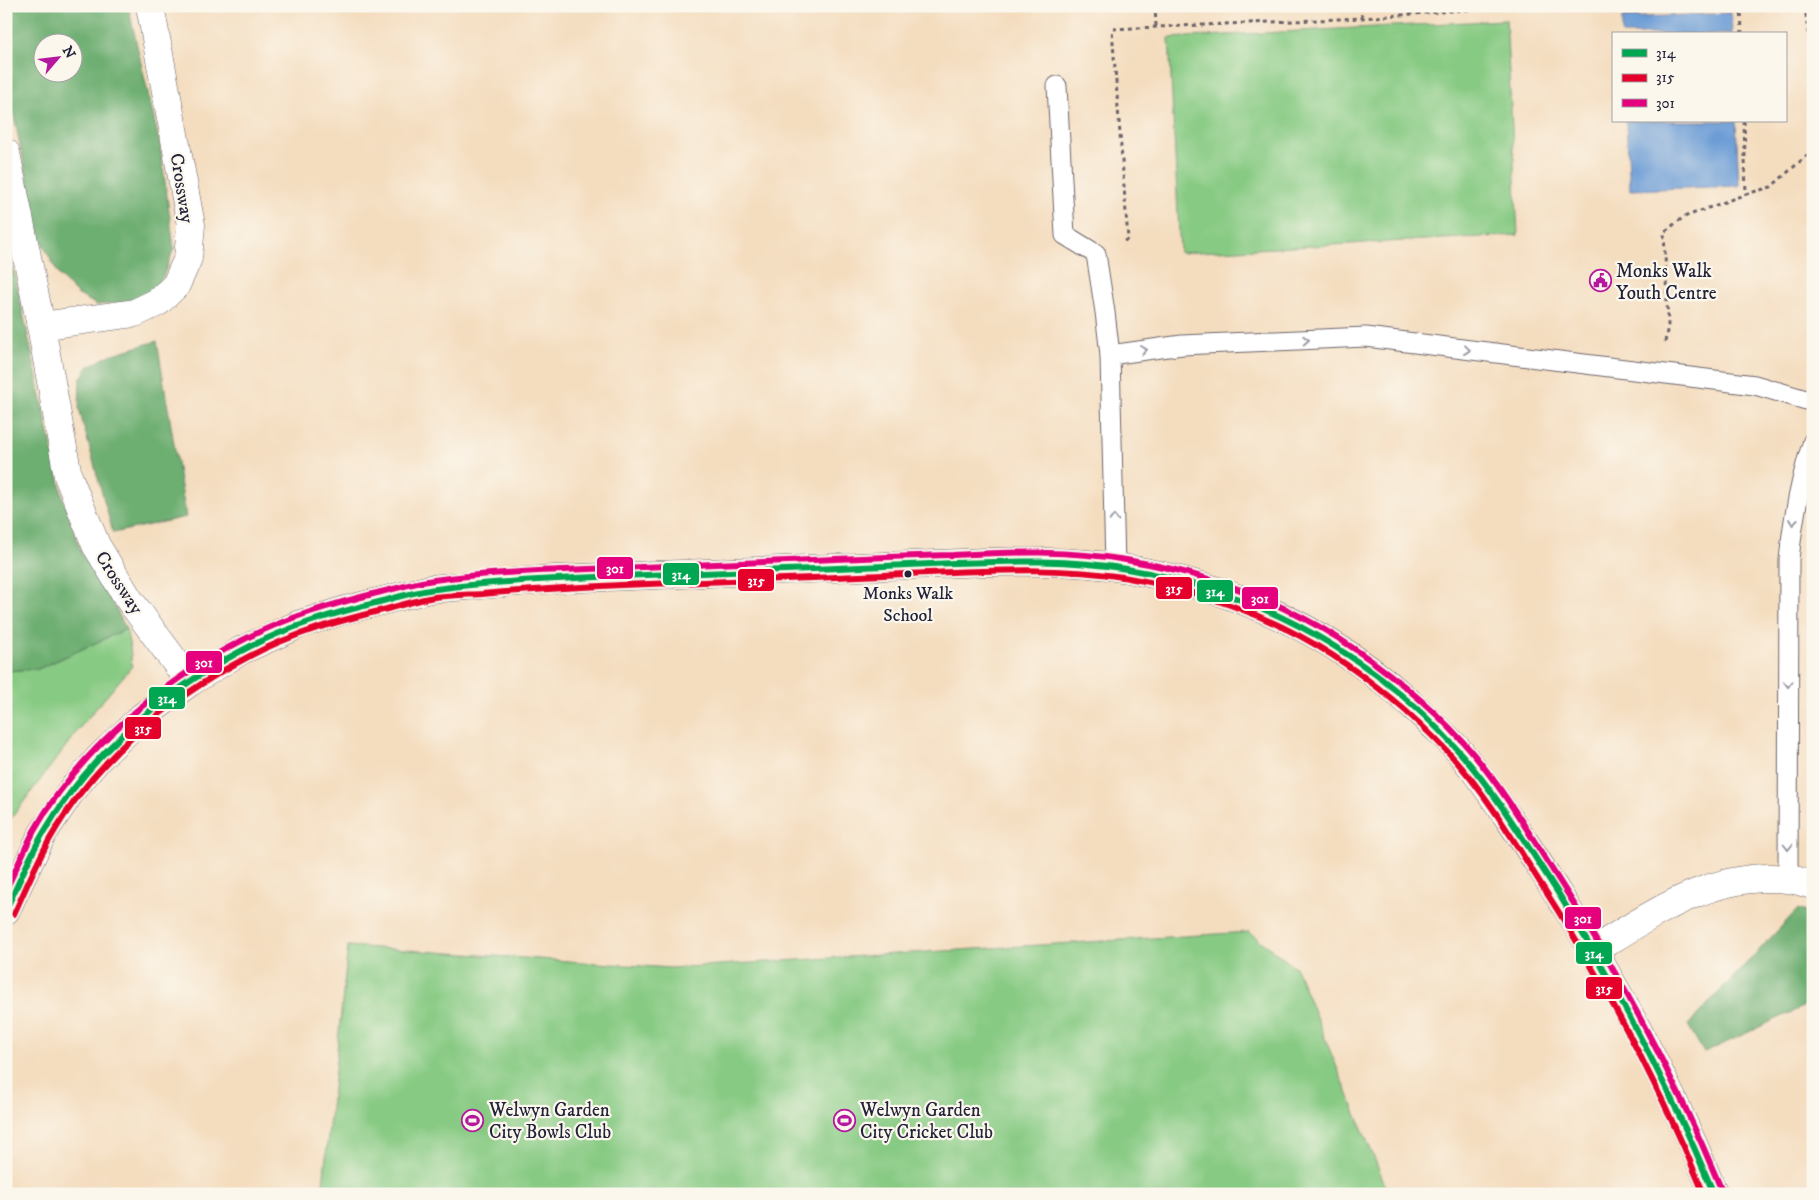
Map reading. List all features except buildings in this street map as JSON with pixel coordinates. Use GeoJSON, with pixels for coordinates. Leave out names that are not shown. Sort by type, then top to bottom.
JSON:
{"type":"FeatureCollection","features":[{"type":"Feature","properties":{"kind":"street","name":"Crossway"},"geometry":{"type":"LineString","coordinates":[[41,326],[135,313],[158,302],[176,285],[188,258],[191,225],[150,6]]}},
{"type":"Feature","properties":{"kind":"street","name":"Crossway"},"geometry":{"type":"LineString","coordinates":[[6,153],[41,326],[68,476],[96,545],[128,598],[190,682]]}},
{"type":"Feature","properties":{"kind":"street"},"geometry":{"type":"LineString","coordinates":[[6,910],[43,833],[72,790],[100,758],[142,717],[190,682],[242,650],[300,624],[345,610],[430,589],[556,579],[988,562],[1047,561],[1115,567],[1145,572],[1216,590],[1278,614],[1344,651],[1401,694],[1458,750],[1525,841],[1594,950],[1654,1061],[1692,1139],[1714,1194]]}},
{"type":"Feature","properties":{"kind":"street"},"geometry":{"type":"LineString","coordinates":[[1594,950],[1666,906],[1696,892],[1720,885],[1754,879],[1800,882]]}},
{"type":"Feature","properties":{"kind":"lane"},"geometry":{"type":"LineString","coordinates":[[1057,86],[1065,235],[1096,254],[1105,312],[1110,355],[1115,567]]}},
{"type":"Feature","properties":{"kind":"lane"},"geometry":{"type":"LineString","coordinates":[[1110,355],[1182,345],[1366,337],[1755,385],[1813,402]]}},
{"type":"Feature","properties":{"kind":"lane"},"geometry":{"type":"LineString","coordinates":[[1800,882],[1789,560],[1793,517],[1805,464],[1813,441]]}},
{"type":"Feature","properties":{"kind":"path"},"geometry":{"type":"LineString","coordinates":[[1155,6],[1156,26]]}},
{"type":"Feature","properties":{"kind":"path"},"geometry":{"type":"LineString","coordinates":[[1361,6],[1362,18]]}},
{"type":"Feature","properties":{"kind":"path"},"geometry":{"type":"LineString","coordinates":[[1096,254],[1128,239],[1112,28],[1362,18],[1516,6]]}},
{"type":"Feature","properties":{"kind":"path"},"geometry":{"type":"LineString","coordinates":[[1742,6],[1742,32]]}},
{"type":"Feature","properties":{"kind":"path"},"geometry":{"type":"LineString","coordinates":[[1805,6],[1813,75]]}},
{"type":"Feature","properties":{"kind":"path"},"geometry":{"type":"LineString","coordinates":[[1744,122],[1746,194]]}},
{"type":"Feature","properties":{"kind":"path"},"geometry":{"type":"LineString","coordinates":[[1657,373],[1668,326],[1664,232],[1684,217],[1746,194],[1771,187],[1813,150]]}},
{"type":"Feature","properties":{"kind":"green space"},"geometry":{"type":"Polygon","coordinates":[[[6,6],[128,6],[160,145],[174,248],[163,277],[148,294],[128,302],[97,305],[77,294],[59,275],[40,239],[6,79],[6,6]]]}},
{"type":"Feature","properties":{"kind":"green space"},"geometry":{"type":"Polygon","coordinates":[[[1506,20],[1518,235],[1180,253],[1169,38],[1506,20]]]}},
{"type":"Feature","properties":{"kind":"green space"},"geometry":{"type":"Polygon","coordinates":[[[6,234],[63,498],[81,552],[117,610],[126,629],[38,669],[6,671],[6,234]]]}},
{"type":"Feature","properties":{"kind":"green space"},"geometry":{"type":"Polygon","coordinates":[[[157,341],[186,517],[113,533],[79,409],[80,380],[88,367],[110,355],[157,341]]]}},
{"type":"Feature","properties":{"kind":"green space"},"geometry":{"type":"Polygon","coordinates":[[[126,629],[132,666],[82,725],[6,825],[6,671],[38,669],[126,629]]]}},
{"type":"Feature","properties":{"kind":"green space"},"geometry":{"type":"Polygon","coordinates":[[[1798,909],[1813,915],[1813,1002],[1704,1053],[1688,1025],[1798,909]]]}},
{"type":"Feature","properties":{"kind":"green space","name":"Welwyn Garden City Cricket Club"},"geometry":{"type":"Polygon","coordinates":[[[1249,932],[1296,968],[1389,1194],[322,1194],[348,946],[670,968],[1249,932]]]}},
{"type":"Feature","properties":{"kind":"water"},"geometry":{"type":"Polygon","coordinates":[[[1731,13],[1732,32],[1622,32],[1622,18],[1731,13]]]}},
{"type":"Feature","properties":{"kind":"water"},"geometry":{"type":"Polygon","coordinates":[[[1626,122],[1736,122],[1739,186],[1630,190],[1626,122]]]}},
{"type":"Feature","properties":{"kind":"transit line","name":"301"},"geometry":{"type":"LineString","coordinates":[[6,889],[34,831],[52,802],[73,774],[123,722],[180,678],[239,642],[273,626],[326,607],[427,581],[526,572],[1018,553],[1062,553],[1126,560],[1182,572],[1236,588],[1314,624],[1338,638],[1404,686],[1449,727],[1475,756],[1509,802],[1599,944],[1665,1065],[1722,1191]]}},
{"type":"Feature","properties":{"kind":"transit line","name":"314"},"geometry":{"type":"LineString","coordinates":[[6,909],[39,841],[62,804],[83,777],[130,728],[183,686],[241,651],[275,635],[328,616],[423,591],[459,586],[528,581],[998,562],[1063,562],[1127,569],[1180,580],[1206,588],[1257,606],[1306,630],[1329,643],[1379,677],[1411,703],[1440,731],[1469,763],[1497,799],[1582,932],[1662,1079],[1714,1194]]}},
{"type":"Feature","properties":{"kind":"transit line","name":"315"},"geometry":{"type":"LineString","coordinates":[[14,914],[46,846],[69,809],[111,757],[136,734],[162,712],[217,674],[263,649],[332,623],[435,597],[568,588],[1038,570],[1081,572],[1123,577],[1205,596],[1258,616],[1308,641],[1348,665],[1378,688],[1407,712],[1447,751],[1494,810],[1582,950],[1647,1070],[1704,1194]]}},
{"type":"Feature","properties":{"kind":"place","name":"Monks Walk Youth Centre"},"geometry":{"type":"Point","coordinates":[1600,281]}},
{"type":"Feature","properties":{"kind":"place","name":"Monks Walk School"},"geometry":{"type":"Point","coordinates":[908,574]}},
{"type":"Feature","properties":{"kind":"place","name":"Welwyn Garden City Bowls Club"},"geometry":{"type":"Point","coordinates":[473,1120]}},
{"type":"Feature","properties":{"kind":"place","name":"Welwyn Garden City Cricket Club"},"geometry":{"type":"Point","coordinates":[844,1120]}}]}
